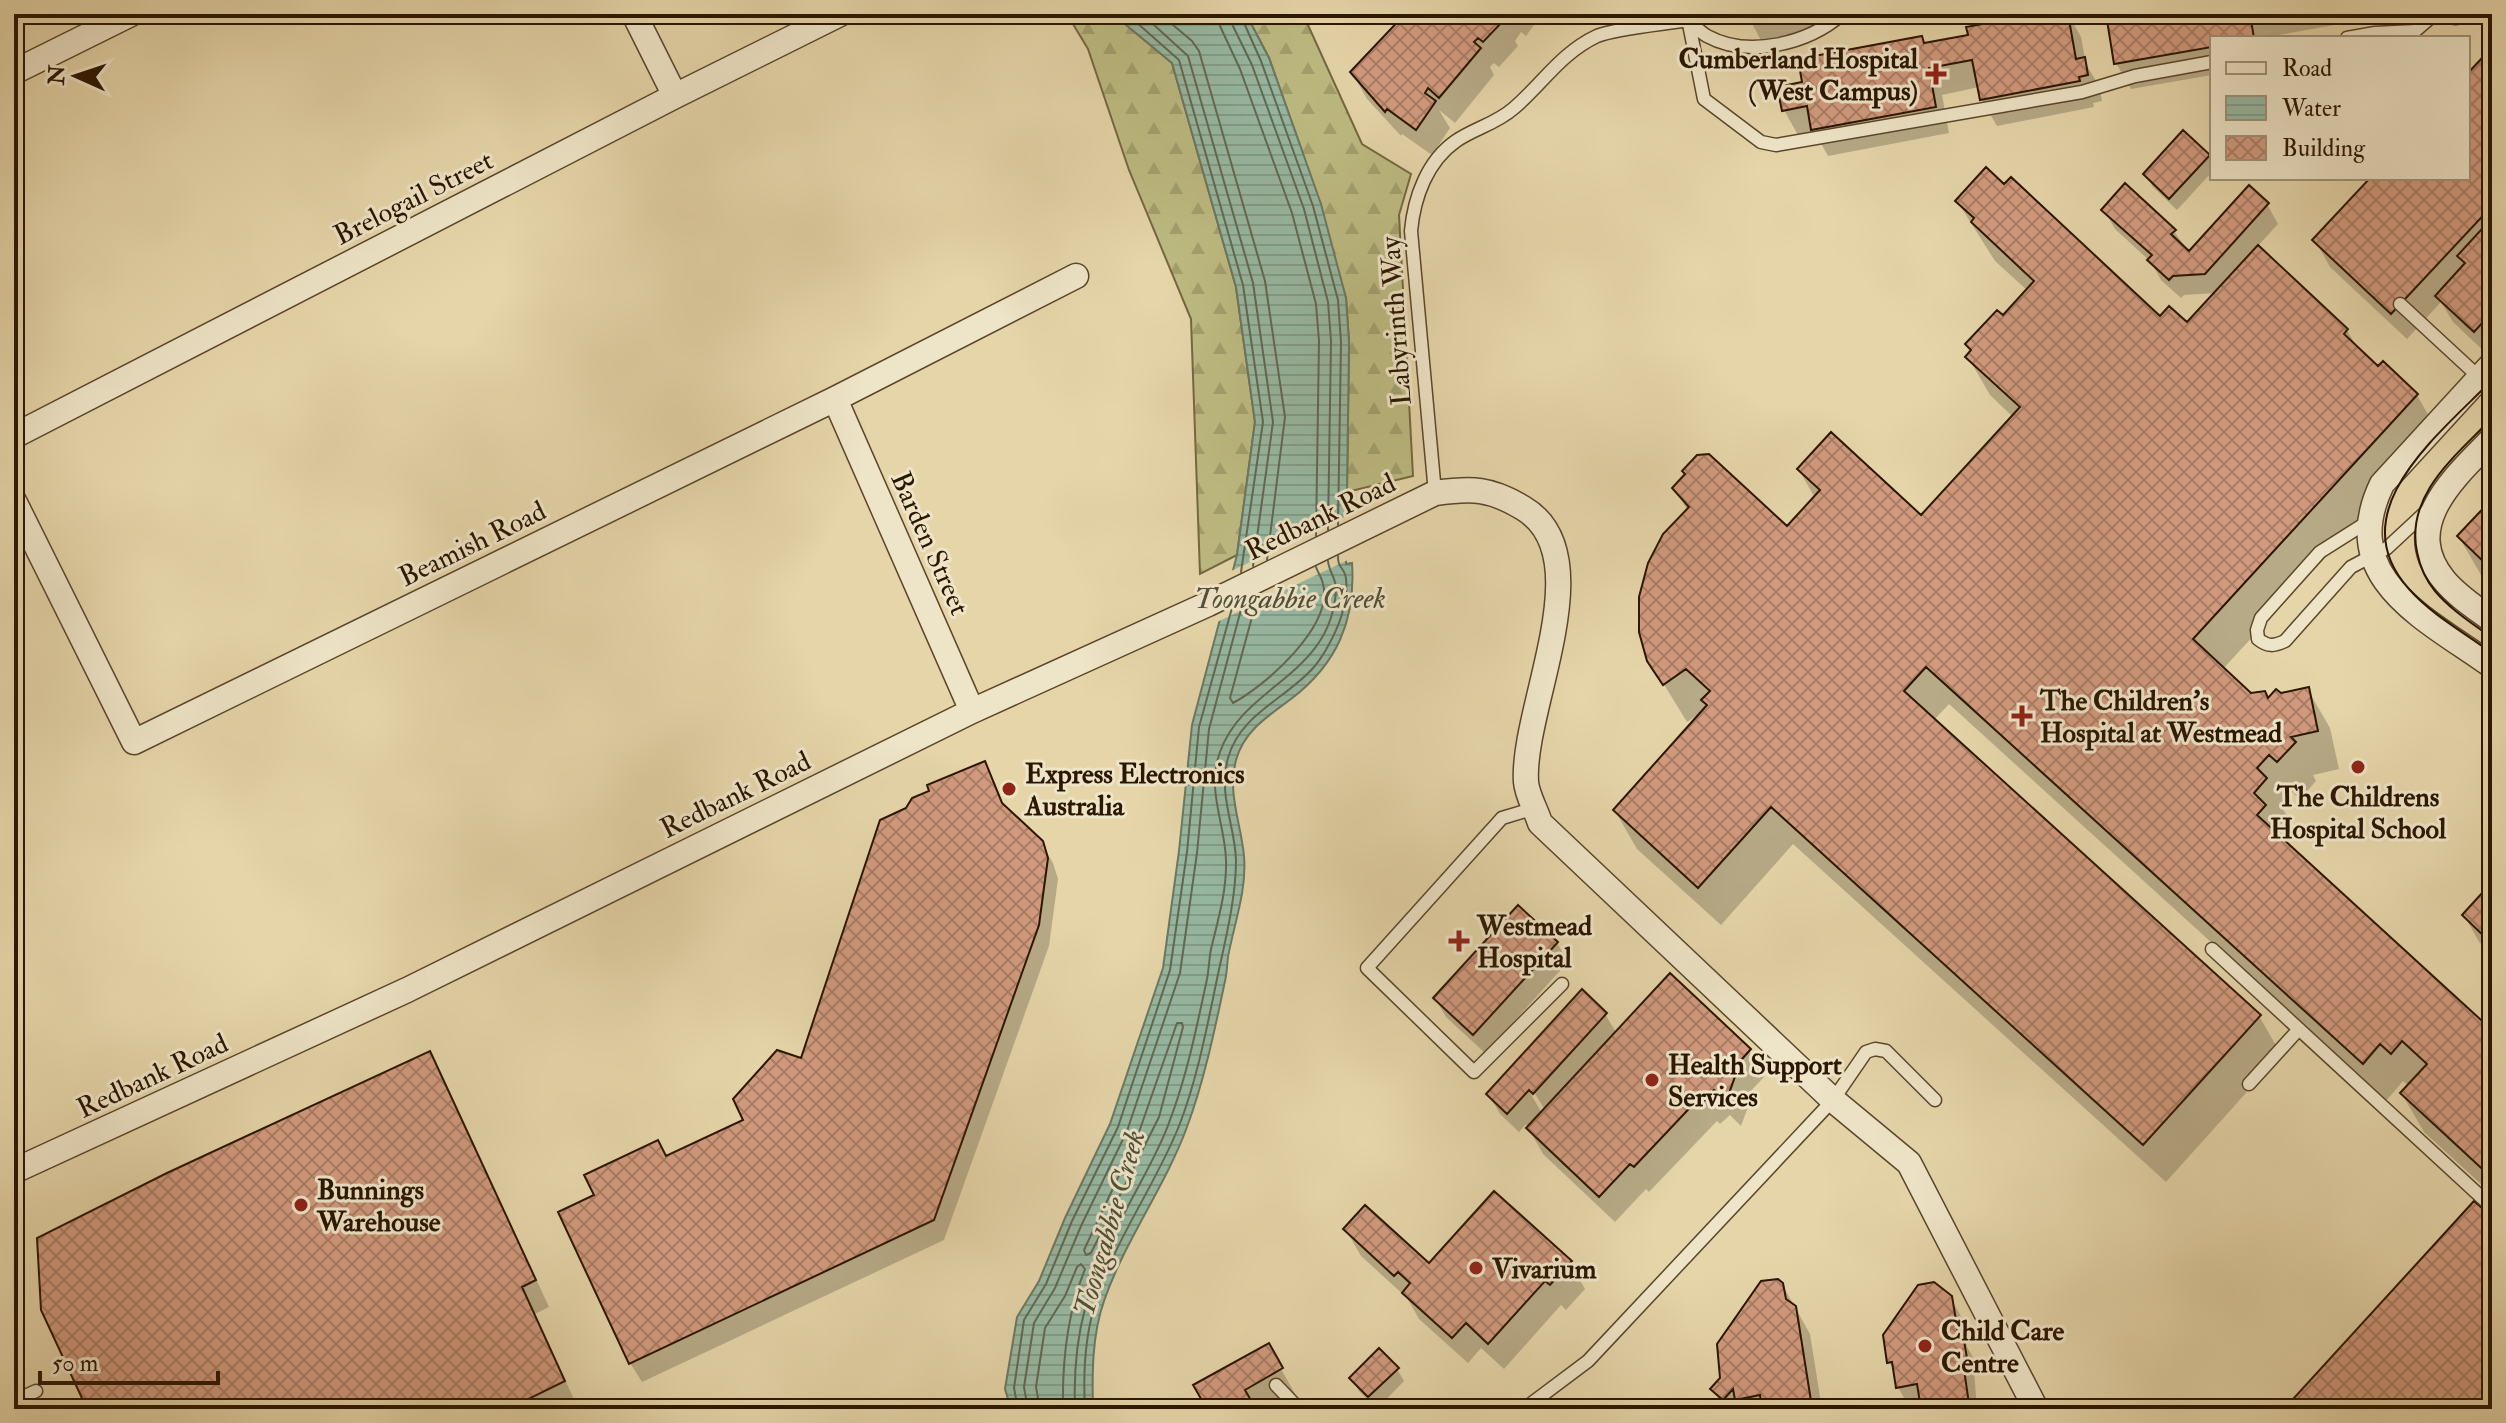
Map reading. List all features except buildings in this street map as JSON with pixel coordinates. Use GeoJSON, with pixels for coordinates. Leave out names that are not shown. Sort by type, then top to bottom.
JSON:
{"type":"FeatureCollection","features":[{"type":"Feature","properties":{"kind":"street"},"geometry":{"type":"LineString","coordinates":[[14,72],[131,14]]}},
{"type":"Feature","properties":{"kind":"street"},"geometry":{"type":"LineString","coordinates":[[634,14],[675,96]]}},
{"type":"Feature","properties":{"kind":"street","name":"Brelogail Street"},"geometry":{"type":"LineString","coordinates":[[14,436],[840,14]]}},
{"type":"Feature","properties":{"kind":"street","name":"Beamish Road"},"geometry":{"type":"LineString","coordinates":[[14,501],[134,742],[835,399],[1076,276]]}},
{"type":"Feature","properties":{"kind":"street"},"geometry":{"type":"LineString","coordinates":[[2486,371],[2382,484],[2369,521],[2372,558],[2378,572],[2399,596],[2492,666]]}},
{"type":"Feature","properties":{"kind":"street","name":"Barden Street"},"geometry":{"type":"LineString","coordinates":[[835,399],[972,711]]}},
{"type":"Feature","properties":{"kind":"street"},"geometry":{"type":"LineString","coordinates":[[2492,439],[2437,501],[2429,536],[2438,571],[2453,589],[2492,620]]}},
{"type":"Feature","properties":{"kind":"street","name":"Redbank Road"},"geometry":{"type":"LineString","coordinates":[[14,1171],[407,990],[972,711],[1208,604],[1435,493],[1473,488],[1510,500],[1533,514],[1552,540],[1560,582],[1554,628],[1529,741],[1526,784],[1540,823],[1833,1100],[1909,1163],[2029,1406]]}},
{"type":"Feature","properties":{"kind":"lane"},"geometry":{"type":"LineString","coordinates":[[1687,17],[1708,36],[1732,43],[1761,46],[1795,42],[1827,27],[1842,14]]}},
{"type":"Feature","properties":{"kind":"lane"},"geometry":{"type":"LineString","coordinates":[[2358,36],[2415,31],[2430,18],[2442,15],[2455,18],[2479,14]]}},
{"type":"Feature","properties":{"kind":"lane"},"geometry":{"type":"LineString","coordinates":[[1687,17],[1704,99],[1761,142],[1776,145],[2082,92],[2135,76],[2210,62]]}},
{"type":"Feature","properties":{"kind":"lane","name":"Labyrinth Way"},"geometry":{"type":"LineString","coordinates":[[1435,493],[1411,231],[1419,190],[1431,168],[1455,142],[1500,120],[1527,97],[1548,71],[1599,35],[1687,17]]}},
{"type":"Feature","properties":{"kind":"lane"},"geometry":{"type":"LineString","coordinates":[[2400,304],[2486,371]]}},
{"type":"Feature","properties":{"kind":"lane"},"geometry":{"type":"LineString","coordinates":[[2369,521],[2320,552],[2261,618],[2258,639],[2265,645],[2285,641],[2351,567],[2387,548],[2437,501]]}},
{"type":"Feature","properties":{"kind":"lane"},"geometry":{"type":"LineString","coordinates":[[1535,808],[1502,818],[1367,968],[1474,1072],[1562,984]]}},
{"type":"Feature","properties":{"kind":"lane"},"geometry":{"type":"LineString","coordinates":[[2212,949],[2492,1207]]}},
{"type":"Feature","properties":{"kind":"lane"},"geometry":{"type":"LineString","coordinates":[[2249,1084],[2299,1029]]}},
{"type":"Feature","properties":{"kind":"lane"},"geometry":{"type":"LineString","coordinates":[[1524,1409],[1588,1361],[1833,1100],[1866,1052],[1875,1049],[1895,1057],[1935,1100]]}},
{"type":"Feature","properties":{"kind":"lane"},"geometry":{"type":"LineString","coordinates":[[1276,1385],[1299,1409]]}},
{"type":"Feature","properties":{"kind":"lane"},"geometry":{"type":"LineString","coordinates":[[14,1401],[36,1391]]}},
{"type":"Feature","properties":{"kind":"green space"},"geometry":{"type":"Polygon","coordinates":[[[1067,14],[1113,14],[1172,63],[1236,287],[1255,422],[1237,555],[1200,574],[1191,319],[1129,170],[1088,49],[1067,14]]]}},
{"type":"Feature","properties":{"kind":"green space"},"geometry":{"type":"Polygon","coordinates":[[[1246,14],[1303,14],[1362,144],[1411,174],[1399,215],[1413,476],[1347,492],[1349,342],[1346,298],[1302,151],[1269,58],[1246,14]]]}},
{"type":"Feature","properties":{"kind":"water","name":"Toongabbie Creek"},"geometry":{"type":"Polygon","coordinates":[[[1113,14],[1246,14],[1269,58],[1321,204],[1346,298],[1349,342],[1346,564],[1352,563],[1351,603],[1347,622],[1332,656],[1307,685],[1251,732],[1236,760],[1233,784],[1244,856],[1244,881],[1226,978],[1204,1073],[1187,1127],[1104,1301],[1095,1341],[1093,1409],[1011,1409],[1005,1389],[1017,1317],[1039,1281],[1110,1124],[1163,968],[1192,725],[1237,555],[1255,422],[1236,287],[1172,63],[1113,14]]]}},
{"type":"Feature","properties":{"kind":"pier"},"geometry":{"type":"Polygon","coordinates":[[[1351,514],[1350,559],[1217,622],[1229,572],[1351,514]]]}},
{"type":"Feature","properties":{"kind":"tram line"},"geometry":{"type":"LineString","coordinates":[[2492,380],[2425,449],[2405,475],[2391,503],[2385,531],[2390,560],[2409,589],[2438,615],[2492,653]]}},
{"type":"Feature","properties":{"kind":"tram line"},"geometry":{"type":"LineString","coordinates":[[2492,418],[2437,477],[2426,494],[2415,531],[2420,563],[2431,586],[2455,610],[2492,638]]}},
{"type":"Feature","properties":{"kind":"place","name":"Cumberland Hospital (West Campus)"},"geometry":{"type":"Point","coordinates":[1936,74]}},
{"type":"Feature","properties":{"kind":"place","name":"The Children's Hospital at Westmead"},"geometry":{"type":"Point","coordinates":[2022,716]}},
{"type":"Feature","properties":{"kind":"place","name":"The Childrens Hospital School"},"geometry":{"type":"Point","coordinates":[2358,767]}},
{"type":"Feature","properties":{"kind":"place","name":"Express Electronics Australia"},"geometry":{"type":"Point","coordinates":[1009,789]}},
{"type":"Feature","properties":{"kind":"place","name":"Westmead Hospital"},"geometry":{"type":"Point","coordinates":[1459,941]}},
{"type":"Feature","properties":{"kind":"place","name":"Health Support Services"},"geometry":{"type":"Point","coordinates":[1652,1080]}},
{"type":"Feature","properties":{"kind":"place","name":"Bunnings Warehouse"},"geometry":{"type":"Point","coordinates":[301,1205]}},
{"type":"Feature","properties":{"kind":"place","name":"Vivarium"},"geometry":{"type":"Point","coordinates":[1476,1268]}},
{"type":"Feature","properties":{"kind":"place","name":"Child Care Centre"},"geometry":{"type":"Point","coordinates":[1925,1346]}}]}
